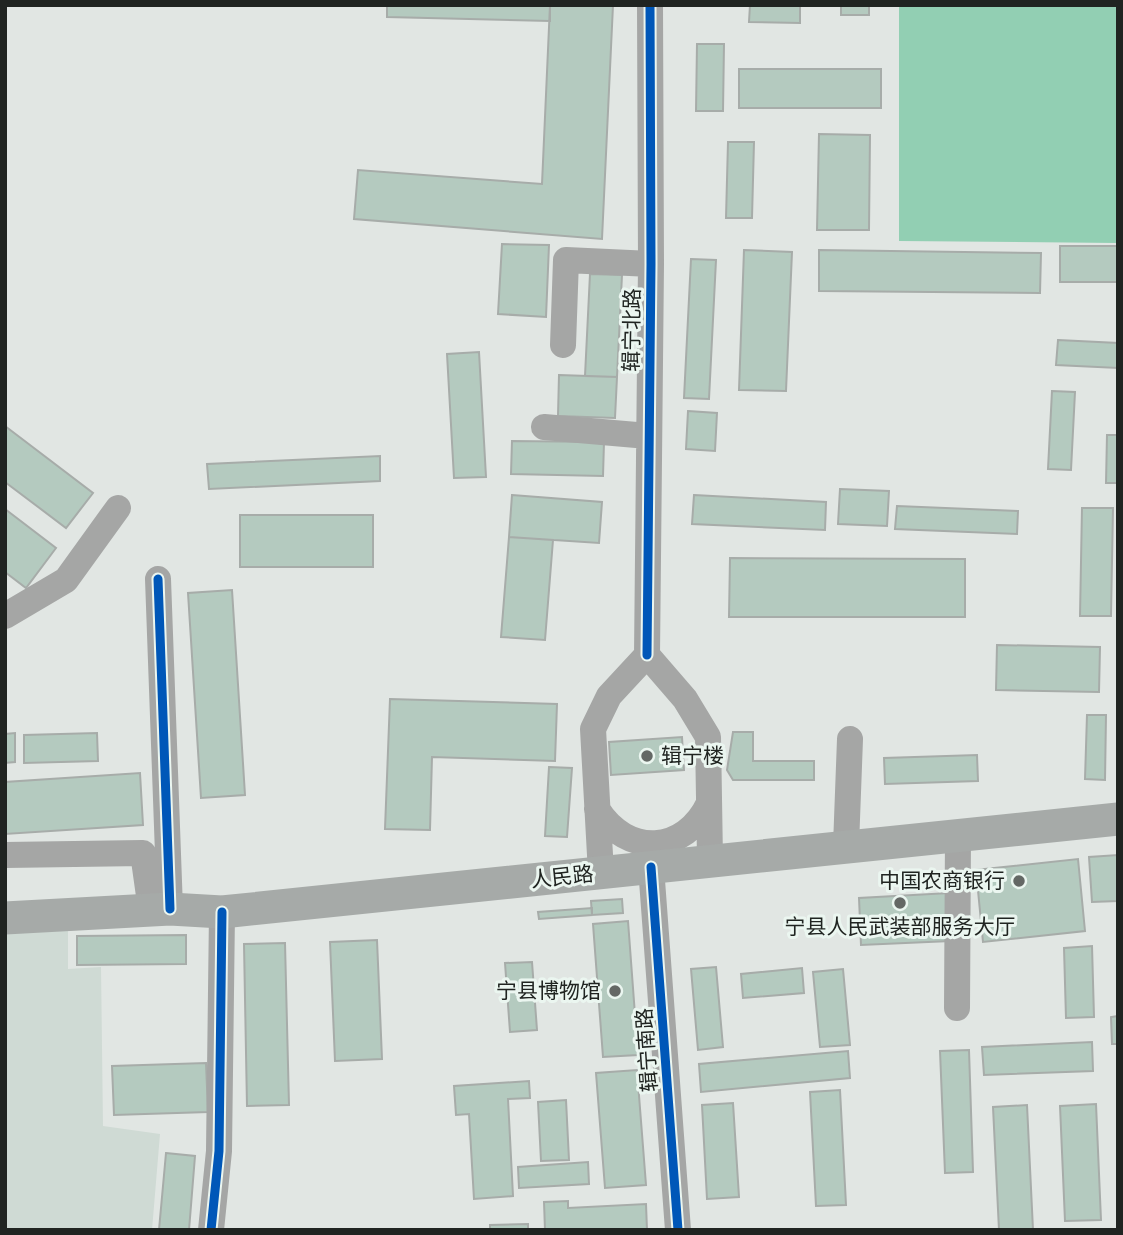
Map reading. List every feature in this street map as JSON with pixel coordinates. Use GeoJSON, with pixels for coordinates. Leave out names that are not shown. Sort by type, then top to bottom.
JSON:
{"type":"FeatureCollection","features":[{"type":"Feature","properties":{"kind":"main road","name":"人民路"},"geometry":{"type":"LineString","coordinates":[[5,918],[160,909],[222,912],[601,873],[710,859],[1118,819]]}},
{"type":"Feature","properties":{"kind":"street","name":"辑宁北路"},"geometry":{"type":"LineString","coordinates":[[647,655],[651,264],[650,5]]}},
{"type":"Feature","properties":{"kind":"street"},"geometry":{"type":"LineString","coordinates":[[564,345],[566,260],[651,264]]}},
{"type":"Feature","properties":{"kind":"street"},"geometry":{"type":"LineString","coordinates":[[544,427],[648,436]]}},
{"type":"Feature","properties":{"kind":"street"},"geometry":{"type":"LineString","coordinates":[[5,616],[66,580],[118,508]]}},
{"type":"Feature","properties":{"kind":"street"},"geometry":{"type":"LineString","coordinates":[[158,579],[160,909]]}},
{"type":"Feature","properties":{"kind":"street"},"geometry":{"type":"LineString","coordinates":[[601,873],[593,729],[609,696],[647,655],[685,699],[708,737],[710,859]]}},
{"type":"Feature","properties":{"kind":"street"},"geometry":{"type":"LineString","coordinates":[[846,846],[850,739]]}},
{"type":"Feature","properties":{"kind":"street"},"geometry":{"type":"LineString","coordinates":[[597,809],[614,830],[625,837],[638,842],[664,842],[687,832],[696,824],[709,803]]}},
{"type":"Feature","properties":{"kind":"street"},"geometry":{"type":"LineString","coordinates":[[957,1008],[958,835]]}},
{"type":"Feature","properties":{"kind":"street"},"geometry":{"type":"LineString","coordinates":[[5,855],[143,853],[160,909]]}},
{"type":"Feature","properties":{"kind":"street","name":"辑宁南路"},"geometry":{"type":"LineString","coordinates":[[651,867],[678,1230]]}},
{"type":"Feature","properties":{"kind":"street"},"geometry":{"type":"LineString","coordinates":[[211,1230],[219,1152],[222,912]]}},
{"type":"Feature","properties":{"kind":"shaded area"},"geometry":{"type":"Polygon","coordinates":[[[5,929],[68,930],[68,969],[101,967],[103,1126],[160,1134],[152,1230],[5,1230],[5,929]]]}},
{"type":"Feature","properties":{"kind":"green space"},"geometry":{"type":"Polygon","coordinates":[[[899,5],[1118,5],[1118,243],[899,241],[899,5]]]}},
{"type":"Feature","properties":{"kind":"building"},"geometry":{"type":"Polygon","coordinates":[[[387,5],[550,5],[550,21],[387,17],[387,5]]]}},
{"type":"Feature","properties":{"kind":"building"},"geometry":{"type":"Polygon","coordinates":[[[550,5],[613,5],[602,239],[354,219],[358,170],[542,184],[550,5]]]}},
{"type":"Feature","properties":{"kind":"building"},"geometry":{"type":"Polygon","coordinates":[[[750,5],[800,5],[800,23],[749,22],[750,5]]]}},
{"type":"Feature","properties":{"kind":"building"},"geometry":{"type":"Polygon","coordinates":[[[841,5],[869,5],[869,15],[841,15],[841,5]]]}},
{"type":"Feature","properties":{"kind":"building"},"geometry":{"type":"Polygon","coordinates":[[[697,44],[724,44],[723,111],[696,111],[697,44]]]}},
{"type":"Feature","properties":{"kind":"building"},"geometry":{"type":"Polygon","coordinates":[[[739,69],[881,69],[881,108],[739,108],[739,69]]]}},
{"type":"Feature","properties":{"kind":"building"},"geometry":{"type":"Polygon","coordinates":[[[819,134],[870,135],[869,230],[817,230],[819,134]]]}},
{"type":"Feature","properties":{"kind":"building"},"geometry":{"type":"Polygon","coordinates":[[[728,142],[754,142],[752,218],[726,218],[728,142]]]}},
{"type":"Feature","properties":{"kind":"building"},"geometry":{"type":"Polygon","coordinates":[[[502,244],[549,245],[546,317],[498,314],[502,244]]]}},
{"type":"Feature","properties":{"kind":"building"},"geometry":{"type":"Polygon","coordinates":[[[1060,246],[1118,246],[1118,282],[1060,282],[1060,246]]]}},
{"type":"Feature","properties":{"kind":"building"},"geometry":{"type":"Polygon","coordinates":[[[744,250],[792,252],[786,391],[739,390],[744,250]]]}},
{"type":"Feature","properties":{"kind":"building"},"geometry":{"type":"Polygon","coordinates":[[[819,250],[1041,253],[1040,293],[819,291],[819,250]]]}},
{"type":"Feature","properties":{"kind":"building"},"geometry":{"type":"Polygon","coordinates":[[[691,259],[716,260],[709,399],[684,398],[691,259]]]}},
{"type":"Feature","properties":{"kind":"building"},"geometry":{"type":"Polygon","coordinates":[[[590,274],[622,275],[617,377],[585,376],[590,274]]]}},
{"type":"Feature","properties":{"kind":"building"},"geometry":{"type":"Polygon","coordinates":[[[1058,340],[1118,343],[1118,368],[1056,365],[1058,340]]]}},
{"type":"Feature","properties":{"kind":"building"},"geometry":{"type":"Polygon","coordinates":[[[479,352],[486,477],[454,478],[447,354],[479,352]]]}},
{"type":"Feature","properties":{"kind":"building"},"geometry":{"type":"Polygon","coordinates":[[[559,375],[617,377],[615,418],[558,416],[559,375]]]}},
{"type":"Feature","properties":{"kind":"building"},"geometry":{"type":"Polygon","coordinates":[[[1052,391],[1075,392],[1071,470],[1048,469],[1052,391]]]}},
{"type":"Feature","properties":{"kind":"building"},"geometry":{"type":"Polygon","coordinates":[[[688,411],[717,413],[715,451],[686,449],[688,411]]]}},
{"type":"Feature","properties":{"kind":"building"},"geometry":{"type":"Polygon","coordinates":[[[5,426],[93,493],[66,528],[5,482],[5,426]]]}},
{"type":"Feature","properties":{"kind":"building"},"geometry":{"type":"Polygon","coordinates":[[[1107,435],[1118,435],[1118,483],[1106,483],[1107,435]]]}},
{"type":"Feature","properties":{"kind":"building"},"geometry":{"type":"Polygon","coordinates":[[[512,441],[604,442],[603,476],[511,474],[512,441]]]}},
{"type":"Feature","properties":{"kind":"building"},"geometry":{"type":"Polygon","coordinates":[[[380,456],[380,481],[209,489],[207,464],[380,456]]]}},
{"type":"Feature","properties":{"kind":"building"},"geometry":{"type":"Polygon","coordinates":[[[840,489],[889,491],[887,526],[838,524],[840,489]]]}},
{"type":"Feature","properties":{"kind":"building"},"geometry":{"type":"Polygon","coordinates":[[[512,495],[602,502],[599,543],[509,537],[512,495]]]}},
{"type":"Feature","properties":{"kind":"building"},"geometry":{"type":"Polygon","coordinates":[[[694,495],[826,502],[825,530],[692,524],[694,495]]]}},
{"type":"Feature","properties":{"kind":"building"},"geometry":{"type":"Polygon","coordinates":[[[897,506],[1018,511],[1017,534],[895,529],[897,506]]]}},
{"type":"Feature","properties":{"kind":"building"},"geometry":{"type":"Polygon","coordinates":[[[1082,508],[1113,508],[1111,616],[1080,616],[1082,508]]]}},
{"type":"Feature","properties":{"kind":"building"},"geometry":{"type":"Polygon","coordinates":[[[5,509],[56,548],[26,588],[5,572],[5,509]]]}},
{"type":"Feature","properties":{"kind":"building"},"geometry":{"type":"Polygon","coordinates":[[[240,515],[373,515],[373,567],[240,567],[240,515]]]}},
{"type":"Feature","properties":{"kind":"building"},"geometry":{"type":"Polygon","coordinates":[[[509,537],[553,540],[545,640],[501,637],[509,537]]]}},
{"type":"Feature","properties":{"kind":"building"},"geometry":{"type":"Polygon","coordinates":[[[730,558],[965,559],[965,617],[729,617],[730,558]]]}},
{"type":"Feature","properties":{"kind":"building"},"geometry":{"type":"Polygon","coordinates":[[[232,590],[245,795],[201,798],[188,593],[232,590]]]}},
{"type":"Feature","properties":{"kind":"building"},"geometry":{"type":"Polygon","coordinates":[[[997,645],[1100,647],[1099,692],[996,690],[997,645]]]}},
{"type":"Feature","properties":{"kind":"building"},"geometry":{"type":"Polygon","coordinates":[[[390,699],[557,704],[555,761],[432,757],[430,830],[385,829],[390,699]]]}},
{"type":"Feature","properties":{"kind":"building"},"geometry":{"type":"Polygon","coordinates":[[[1087,715],[1106,715],[1105,780],[1085,779],[1087,715]]]}},
{"type":"Feature","properties":{"kind":"building"},"geometry":{"type":"Polygon","coordinates":[[[733,732],[753,732],[753,761],[814,761],[814,780],[733,780],[727,770],[733,732]]]}},
{"type":"Feature","properties":{"kind":"building"},"geometry":{"type":"Polygon","coordinates":[[[15,733],[15,762],[5,763],[5,734],[15,733]]]}},
{"type":"Feature","properties":{"kind":"building"},"geometry":{"type":"Polygon","coordinates":[[[97,733],[98,761],[24,763],[24,735],[97,733]]]}},
{"type":"Feature","properties":{"kind":"building","name":"辑宁楼"},"geometry":{"type":"Polygon","coordinates":[[[682,737],[684,770],[611,775],[609,742],[682,737]]]}},
{"type":"Feature","properties":{"kind":"building"},"geometry":{"type":"Polygon","coordinates":[[[977,755],[978,781],[885,784],[884,758],[977,755]]]}},
{"type":"Feature","properties":{"kind":"building"},"geometry":{"type":"Polygon","coordinates":[[[549,767],[572,768],[567,837],[545,836],[549,767]]]}},
{"type":"Feature","properties":{"kind":"building"},"geometry":{"type":"Polygon","coordinates":[[[140,773],[143,825],[5,834],[5,782],[140,773]]]}},
{"type":"Feature","properties":{"kind":"building"},"geometry":{"type":"Polygon","coordinates":[[[1118,855],[1118,901],[1092,902],[1089,857],[1118,855]]]}},
{"type":"Feature","properties":{"kind":"building"},"geometry":{"type":"Polygon","coordinates":[[[1078,859],[1085,931],[983,942],[976,870],[1078,859]]]}},
{"type":"Feature","properties":{"kind":"building"},"geometry":{"type":"Polygon","coordinates":[[[949,893],[950,941],[861,945],[859,898],[949,893]]]}},
{"type":"Feature","properties":{"kind":"building"},"geometry":{"type":"Polygon","coordinates":[[[622,899],[623,913],[592,915],[591,901],[622,899]]]}},
{"type":"Feature","properties":{"kind":"building"},"geometry":{"type":"Polygon","coordinates":[[[592,908],[592,915],[539,919],[538,912],[592,908]]]}},
{"type":"Feature","properties":{"kind":"building"},"geometry":{"type":"Polygon","coordinates":[[[628,921],[638,1055],[603,1057],[593,924],[628,921]]]}},
{"type":"Feature","properties":{"kind":"building"},"geometry":{"type":"Polygon","coordinates":[[[186,935],[186,964],[77,965],[77,936],[186,935]]]}},
{"type":"Feature","properties":{"kind":"building"},"geometry":{"type":"Polygon","coordinates":[[[377,940],[382,1059],[335,1061],[330,942],[377,940]]]}},
{"type":"Feature","properties":{"kind":"building"},"geometry":{"type":"Polygon","coordinates":[[[285,943],[289,1105],[247,1106],[244,944],[285,943]]]}},
{"type":"Feature","properties":{"kind":"building"},"geometry":{"type":"Polygon","coordinates":[[[1092,946],[1094,1017],[1066,1018],[1064,948],[1092,946]]]}},
{"type":"Feature","properties":{"kind":"building"},"geometry":{"type":"Polygon","coordinates":[[[532,962],[537,1030],[510,1032],[505,963],[532,962]]]}},
{"type":"Feature","properties":{"kind":"building"},"geometry":{"type":"Polygon","coordinates":[[[716,967],[723,1047],[698,1050],[691,969],[716,967]]]}},
{"type":"Feature","properties":{"kind":"building"},"geometry":{"type":"Polygon","coordinates":[[[802,968],[804,993],[743,998],[741,974],[802,968]]]}},
{"type":"Feature","properties":{"kind":"building"},"geometry":{"type":"Polygon","coordinates":[[[843,969],[850,1045],[820,1047],[813,972],[843,969]]]}},
{"type":"Feature","properties":{"kind":"building"},"geometry":{"type":"Polygon","coordinates":[[[1118,1016],[1118,1044],[1112,1044],[1111,1017],[1118,1016]]]}},
{"type":"Feature","properties":{"kind":"building"},"geometry":{"type":"Polygon","coordinates":[[[1092,1042],[1093,1071],[984,1075],[982,1047],[1092,1042]]]}},
{"type":"Feature","properties":{"kind":"building"},"geometry":{"type":"Polygon","coordinates":[[[969,1050],[973,1172],[945,1173],[940,1051],[969,1050]]]}},
{"type":"Feature","properties":{"kind":"building"},"geometry":{"type":"Polygon","coordinates":[[[848,1051],[850,1078],[701,1092],[699,1064],[848,1051]]]}},
{"type":"Feature","properties":{"kind":"building"},"geometry":{"type":"Polygon","coordinates":[[[206,1063],[208,1112],[114,1115],[112,1066],[206,1063]]]}},
{"type":"Feature","properties":{"kind":"building"},"geometry":{"type":"Polygon","coordinates":[[[637,1070],[646,1185],[605,1188],[596,1073],[637,1070]]]}},
{"type":"Feature","properties":{"kind":"building"},"geometry":{"type":"Polygon","coordinates":[[[529,1081],[530,1098],[508,1099],[513,1196],[474,1199],[469,1114],[456,1115],[454,1086],[529,1081]]]}},
{"type":"Feature","properties":{"kind":"building"},"geometry":{"type":"Polygon","coordinates":[[[840,1090],[846,1205],[816,1206],[810,1092],[840,1090]]]}},
{"type":"Feature","properties":{"kind":"building"},"geometry":{"type":"Polygon","coordinates":[[[566,1100],[569,1160],[541,1161],[538,1102],[566,1100]]]}},
{"type":"Feature","properties":{"kind":"building"},"geometry":{"type":"Polygon","coordinates":[[[733,1103],[739,1197],[707,1199],[702,1105],[733,1103]]]}},
{"type":"Feature","properties":{"kind":"building"},"geometry":{"type":"Polygon","coordinates":[[[1096,1104],[1101,1220],[1065,1221],[1060,1106],[1096,1104]]]}},
{"type":"Feature","properties":{"kind":"building"},"geometry":{"type":"Polygon","coordinates":[[[1027,1105],[1033,1230],[999,1230],[993,1107],[1027,1105]]]}},
{"type":"Feature","properties":{"kind":"building"},"geometry":{"type":"Polygon","coordinates":[[[166,1153],[195,1156],[189,1230],[159,1230],[166,1153]]]}},
{"type":"Feature","properties":{"kind":"building"},"geometry":{"type":"Polygon","coordinates":[[[588,1162],[589,1184],[519,1188],[518,1167],[588,1162]]]}},
{"type":"Feature","properties":{"kind":"building"},"geometry":{"type":"Polygon","coordinates":[[[568,1201],[568,1208],[646,1204],[647,1230],[545,1230],[544,1202],[568,1201]]]}},
{"type":"Feature","properties":{"kind":"building"},"geometry":{"type":"Polygon","coordinates":[[[528,1224],[528,1230],[490,1230],[490,1225],[528,1224]]]}},
{"type":"Feature","properties":{"kind":"cycle path"},"geometry":{"type":"LineString","coordinates":[[647,655],[651,264],[650,5]]}},
{"type":"Feature","properties":{"kind":"cycle path"},"geometry":{"type":"LineString","coordinates":[[158,579],[170,909]]}},
{"type":"Feature","properties":{"kind":"cycle path"},"geometry":{"type":"LineString","coordinates":[[651,867],[678,1230]]}},
{"type":"Feature","properties":{"kind":"cycle path"},"geometry":{"type":"LineString","coordinates":[[211,1230],[219,1151],[222,912]]}},
{"type":"Feature","properties":{"kind":"place","name":"辑宁楼"},"geometry":{"type":"Point","coordinates":[647,756]}},
{"type":"Feature","properties":{"kind":"place","name":"中国农商银行"},"geometry":{"type":"Point","coordinates":[1019,881]}},
{"type":"Feature","properties":{"kind":"place","name":"宁县人民武装部服务大厅"},"geometry":{"type":"Point","coordinates":[900,903]}},
{"type":"Feature","properties":{"kind":"place","name":"宁县博物馆"},"geometry":{"type":"Point","coordinates":[615,991]}}]}
